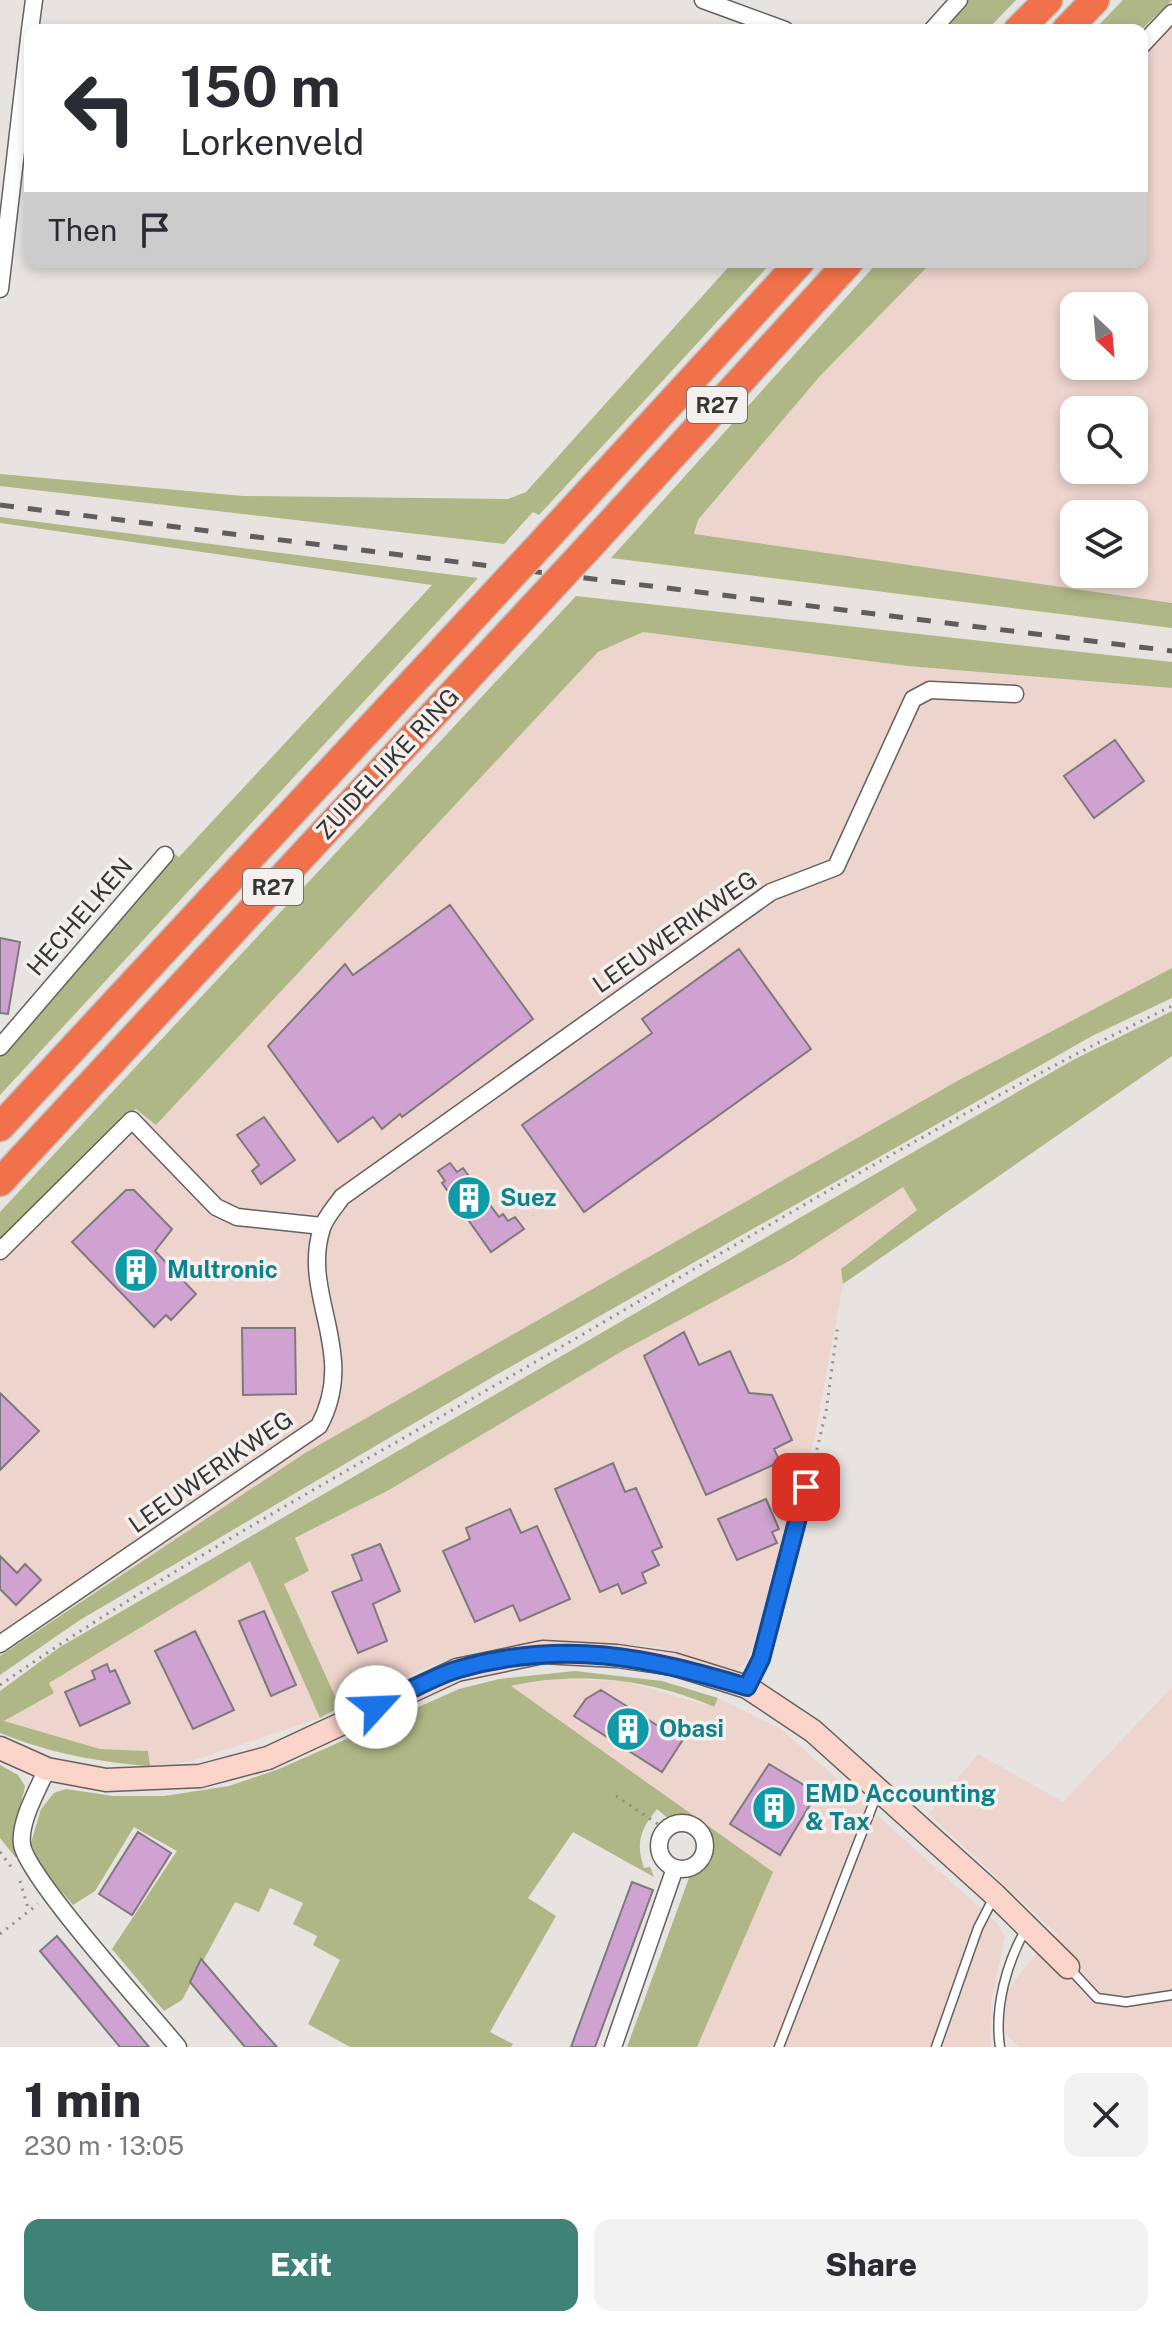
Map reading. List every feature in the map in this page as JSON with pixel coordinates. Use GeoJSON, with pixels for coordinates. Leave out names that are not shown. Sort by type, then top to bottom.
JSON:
{"type":"FeatureCollection","features":[{"type":"Feature","properties":{"kind":"highway"},"geometry":{"type":"LineString","coordinates":[[1024,24],[1048,0]]}},
{"type":"Feature","properties":{"kind":"highway"},"geometry":{"type":"LineString","coordinates":[[1072,24],[1095,0]]}},
{"type":"Feature","properties":{"kind":"highway","name":"ZUIDELIJKE RING"},"geometry":{"type":"LineString","coordinates":[[0,1127],[794,268]]}},
{"type":"Feature","properties":{"kind":"highway","name":"ZUIDELIJKE RING"},"geometry":{"type":"LineString","coordinates":[[0,1182],[844,268]]}},
{"type":"Feature","properties":{"kind":"street"},"geometry":{"type":"LineString","coordinates":[[31,24],[34,0]]}},
{"type":"Feature","properties":{"kind":"street"},"geometry":{"type":"LineString","coordinates":[[703,0],[769,24]]}},
{"type":"Feature","properties":{"kind":"street"},"geometry":{"type":"LineString","coordinates":[[937,24],[959,0]]}},
{"type":"Feature","properties":{"kind":"street"},"geometry":{"type":"LineString","coordinates":[[1148,39],[1172,13]]}},
{"type":"Feature","properties":{"kind":"street"},"geometry":{"type":"LineString","coordinates":[[0,289],[24,82]]}},
{"type":"Feature","properties":{"kind":"street","name":"LEEUWERIKWEG"},"geometry":{"type":"LineString","coordinates":[[0,1644],[319,1426],[330,1404],[336,1378],[316,1259],[322,1226],[342,1197],[771,892],[836,867],[913,699],[930,690],[1015,694]]}},
{"type":"Feature","properties":{"kind":"street","name":"HECHELKEN"},"geometry":{"type":"LineString","coordinates":[[0,1047],[165,855]]}},
{"type":"Feature","properties":{"kind":"street"},"geometry":{"type":"LineString","coordinates":[[0,1251],[132,1120],[216,1207],[237,1217],[322,1226]]}},
{"type":"Feature","properties":{"kind":"street"},"geometry":{"type":"LineString","coordinates":[[747,1687],[761,1659],[806,1487]]}},
{"type":"Feature","properties":{"kind":"street"},"geometry":{"type":"LineString","coordinates":[[0,1748],[47,1769],[106,1780],[200,1776],[268,1758],[457,1670],[543,1652],[617,1656],[673,1664],[747,1687],[813,1731],[995,1895],[1068,1967]]}},
{"type":"Feature","properties":{"kind":"street"},"geometry":{"type":"LineString","coordinates":[[47,1769],[21,1839],[23,1853],[51,1894],[178,2047]]}},
{"type":"Feature","properties":{"kind":"street"},"geometry":{"type":"LineString","coordinates":[[677,1824],[691,1825],[706,1842],[698,1864],[675,1868],[660,1853],[661,1838],[677,1824]]}},
{"type":"Feature","properties":{"kind":"street"},"geometry":{"type":"LineString","coordinates":[[613,2047],[675,1868]]}},
{"type":"Feature","properties":{"kind":"lane"},"geometry":{"type":"LineString","coordinates":[[779,2047],[878,1790]]}},
{"type":"Feature","properties":{"kind":"lane"},"geometry":{"type":"LineString","coordinates":[[936,2047],[978,1928],[995,1895]]}},
{"type":"Feature","properties":{"kind":"lane"},"geometry":{"type":"LineString","coordinates":[[1000,2047],[1001,1999],[1014,1949],[1027,1926]]}},
{"type":"Feature","properties":{"kind":"lane"},"geometry":{"type":"LineString","coordinates":[[1068,1967],[1097,1998],[1126,2002],[1172,1995]]}},
{"type":"Feature","properties":{"kind":"path"},"geometry":{"type":"LineString","coordinates":[[0,1685],[92,1621],[588,1332],[1008,1090],[1172,1006]]}},
{"type":"Feature","properties":{"kind":"path"},"geometry":{"type":"LineString","coordinates":[[806,1487],[826,1412],[838,1324]]}},
{"type":"Feature","properties":{"kind":"path"},"geometry":{"type":"LineString","coordinates":[[616,1796],[667,1830]]}},
{"type":"Feature","properties":{"kind":"path"},"geometry":{"type":"LineString","coordinates":[[0,1852],[13,1870]]}},
{"type":"Feature","properties":{"kind":"path"},"geometry":{"type":"LineString","coordinates":[[0,1934],[29,1911],[20,1878]]}},
{"type":"Feature","properties":{"kind":"shaded area"},"geometry":{"type":"Polygon","coordinates":[[[1172,0],[1172,603],[1067,588],[1148,588],[1148,500],[1060,500],[1060,587],[694,535],[698,521],[820,376],[926,268],[1148,268],[1147,24],[1172,0]]]}},
{"type":"Feature","properties":{"kind":"shaded area"},"geometry":{"type":"Polygon","coordinates":[[[643,632],[908,666],[1172,688],[1172,968],[959,1080],[305,1453],[0,1656],[0,1241],[136,1109],[156,1125],[598,652],[643,632]]]}},
{"type":"Feature","properties":{"kind":"shaded area"},"geometry":{"type":"Polygon","coordinates":[[[903,1187],[917,1210],[841,1269],[843,1284],[814,1440],[747,1663],[736,1670],[659,1647],[581,1642],[508,1647],[433,1665],[340,1707],[284,1583],[309,1571],[295,1539],[389,1490],[624,1350],[791,1260],[903,1187]]]}},
{"type":"Feature","properties":{"kind":"shaded area"},"geometry":{"type":"Polygon","coordinates":[[[250,1560],[320,1718],[192,1761],[150,1766],[148,1751],[100,1749],[3,1722],[54,1693],[48,1683],[250,1560]]]}},
{"type":"Feature","properties":{"kind":"shaded area"},"geometry":{"type":"Polygon","coordinates":[[[557,1679],[623,1681],[713,1707],[718,1698],[781,1729],[996,1922],[1005,1937],[991,2001],[990,2047],[697,2047],[772,1872],[510,1686],[557,1679]]]}},
{"type":"Feature","properties":{"kind":"shaded area"},"geometry":{"type":"Polygon","coordinates":[[[1172,1687],[1172,2047],[1019,2047],[991,2019],[1001,1999],[1033,1957],[1058,1935],[929,1814],[978,1754],[1063,1802],[1172,1687]]]}},
{"type":"Feature","properties":{"kind":"green space"},"geometry":{"type":"Polygon","coordinates":[[[969,0],[1016,0],[993,24],[947,24],[969,0]]]}},
{"type":"Feature","properties":{"kind":"green space"},"geometry":{"type":"Polygon","coordinates":[[[1123,0],[1172,0],[1147,24],[1100,24],[1123,0]]]}},
{"type":"Feature","properties":{"kind":"green space"},"geometry":{"type":"Polygon","coordinates":[[[728,268],[766,268],[539,515],[533,512],[504,544],[0,486],[0,474],[243,496],[508,499],[526,492],[728,268]]]}},
{"type":"Feature","properties":{"kind":"green space"},"geometry":{"type":"Polygon","coordinates":[[[873,268],[926,268],[820,376],[698,520],[694,534],[1172,603],[1172,628],[611,558],[873,268]]]}},
{"type":"Feature","properties":{"kind":"green space"},"geometry":{"type":"Polygon","coordinates":[[[0,517],[478,578],[0,1095],[0,1055],[174,854],[179,857],[432,585],[0,523],[0,517]]]}},
{"type":"Feature","properties":{"kind":"green space"},"geometry":{"type":"Polygon","coordinates":[[[576,596],[1172,662],[1172,688],[908,666],[643,632],[598,652],[156,1125],[136,1109],[0,1241],[0,1212],[576,596]]]}},
{"type":"Feature","properties":{"kind":"green space"},"geometry":{"type":"Polygon","coordinates":[[[1172,968],[1172,998],[1092,1036],[496,1375],[80,1620],[0,1675],[0,1656],[305,1453],[959,1080],[1172,968]]]}},
{"type":"Feature","properties":{"kind":"green space"},"geometry":{"type":"Polygon","coordinates":[[[1172,1011],[1172,1056],[843,1284],[841,1269],[917,1210],[903,1187],[791,1260],[624,1350],[389,1490],[295,1538],[309,1571],[284,1584],[340,1707],[320,1718],[250,1561],[49,1683],[54,1693],[4,1721],[100,1749],[148,1751],[150,1766],[74,1756],[0,1733],[0,1691],[60,1647],[1073,1060],[1172,1011]]]}},
{"type":"Feature","properties":{"kind":"green space"},"geometry":{"type":"Polygon","coordinates":[[[575,1671],[662,1681],[718,1698],[714,1707],[665,1690],[614,1680],[562,1679],[511,1686],[773,1872],[697,2047],[627,2047],[689,1878],[711,1862],[708,1833],[698,1820],[690,1816],[669,1819],[657,1809],[647,1823],[641,1836],[640,1851],[644,1868],[650,1867],[654,1877],[573,1832],[528,1898],[556,1916],[490,2032],[513,2044],[511,2047],[350,2047],[308,2024],[340,1960],[313,1945],[317,1936],[293,1924],[303,1903],[270,1888],[259,1912],[235,1902],[182,2000],[164,2011],[112,1949],[177,1851],[134,1827],[95,1891],[73,1905],[41,1868],[31,1843],[41,1809],[54,1793],[66,1789],[113,1796],[164,1796],[229,1786],[279,1769],[459,1689],[499,1679],[575,1671]]]}},
{"type":"Feature","properties":{"kind":"green space"},"geometry":{"type":"Polygon","coordinates":[[[0,1765],[18,1775],[25,1786],[16,1826],[16,1858],[0,1838],[0,1765]]]}},
{"type":"Feature","properties":{"kind":"building"},"geometry":{"type":"Polygon","coordinates":[[[1115,740],[1144,781],[1094,818],[1064,776],[1115,740]]]}},
{"type":"Feature","properties":{"kind":"building"},"geometry":{"type":"Polygon","coordinates":[[[450,905],[533,1019],[402,1117],[400,1114],[382,1129],[373,1117],[338,1142],[268,1046],[345,964],[353,975],[450,905]]]}},
{"type":"Feature","properties":{"kind":"building"},"geometry":{"type":"Polygon","coordinates":[[[0,938],[20,942],[8,1014],[0,1013],[0,938]]]}},
{"type":"Feature","properties":{"kind":"building"},"geometry":{"type":"Polygon","coordinates":[[[739,949],[811,1049],[584,1212],[522,1125],[652,1033],[642,1019],[739,949]]]}},
{"type":"Feature","properties":{"kind":"building"},"geometry":{"type":"Polygon","coordinates":[[[264,1117],[295,1160],[261,1184],[252,1171],[259,1165],[237,1135],[264,1117]]]}},
{"type":"Feature","properties":{"kind":"building","name":"Suez"},"geometry":{"type":"Polygon","coordinates":[[[450,1163],[457,1172],[463,1168],[499,1217],[503,1214],[508,1221],[515,1217],[524,1229],[491,1252],[442,1183],[445,1181],[438,1171],[450,1163]]]}},
{"type":"Feature","properties":{"kind":"building","name":"Multronic"},"geometry":{"type":"Polygon","coordinates":[[[126,1190],[134,1190],[172,1229],[155,1251],[196,1294],[171,1320],[166,1315],[154,1327],[72,1242],[126,1190]]]}},
{"type":"Feature","properties":{"kind":"building"},"geometry":{"type":"Polygon","coordinates":[[[242,1328],[295,1328],[296,1394],[243,1395],[242,1328]]]}},
{"type":"Feature","properties":{"kind":"building"},"geometry":{"type":"Polygon","coordinates":[[[684,1332],[699,1365],[730,1351],[749,1393],[772,1395],[792,1440],[774,1449],[780,1462],[706,1495],[644,1356],[684,1332]]]}},
{"type":"Feature","properties":{"kind":"building"},"geometry":{"type":"Polygon","coordinates":[[[0,1393],[39,1431],[0,1470],[0,1393]]]}},
{"type":"Feature","properties":{"kind":"building"},"geometry":{"type":"Polygon","coordinates":[[[613,1463],[625,1492],[636,1488],[662,1547],[652,1551],[659,1565],[642,1573],[646,1583],[622,1594],[618,1584],[600,1592],[555,1489],[613,1463]]]}},
{"type":"Feature","properties":{"kind":"building"},"geometry":{"type":"Polygon","coordinates":[[[766,1499],[779,1529],[772,1532],[777,1543],[737,1560],[718,1519],[766,1499]]]}},
{"type":"Feature","properties":{"kind":"building"},"geometry":{"type":"Polygon","coordinates":[[[510,1509],[521,1533],[537,1526],[570,1599],[520,1621],[513,1605],[475,1622],[443,1551],[470,1539],[466,1528],[510,1509]]]}},
{"type":"Feature","properties":{"kind":"building"},"geometry":{"type":"Polygon","coordinates":[[[380,1544],[400,1591],[373,1604],[387,1641],[358,1653],[332,1592],[362,1580],[352,1555],[380,1544]]]}},
{"type":"Feature","properties":{"kind":"building"},"geometry":{"type":"Polygon","coordinates":[[[0,1556],[17,1573],[25,1564],[41,1580],[16,1605],[0,1589],[0,1556]]]}},
{"type":"Feature","properties":{"kind":"building"},"geometry":{"type":"Polygon","coordinates":[[[264,1611],[296,1685],[271,1696],[239,1621],[264,1611]]]}},
{"type":"Feature","properties":{"kind":"building"},"geometry":{"type":"Polygon","coordinates":[[[195,1631],[234,1710],[193,1729],[155,1651],[195,1631]]]}},
{"type":"Feature","properties":{"kind":"building"},"geometry":{"type":"Polygon","coordinates":[[[107,1664],[110,1672],[115,1670],[130,1703],[80,1726],[65,1692],[95,1679],[92,1671],[107,1664]]]}},
{"type":"Feature","properties":{"kind":"building","name":"Obasi"},"geometry":{"type":"Polygon","coordinates":[[[601,1690],[682,1741],[662,1772],[574,1716],[586,1699],[601,1690]]]}},
{"type":"Feature","properties":{"kind":"building","name":"EMD Accounting & Tax"},"geometry":{"type":"Polygon","coordinates":[[[769,1764],[817,1793],[780,1855],[730,1824],[769,1764]]]}},
{"type":"Feature","properties":{"kind":"building"},"geometry":{"type":"Polygon","coordinates":[[[138,1832],[171,1853],[132,1915],[99,1894],[138,1832]]]}},
{"type":"Feature","properties":{"kind":"building"},"geometry":{"type":"Polygon","coordinates":[[[632,1882],[653,1890],[595,2047],[571,2047],[632,1882]]]}},
{"type":"Feature","properties":{"kind":"building"},"geometry":{"type":"Polygon","coordinates":[[[57,1936],[149,2047],[120,2047],[40,1951],[57,1936]]]}},
{"type":"Feature","properties":{"kind":"building"},"geometry":{"type":"Polygon","coordinates":[[[201,1959],[277,2047],[245,2047],[190,1982],[201,1959]]]}},
{"type":"Feature","properties":{"kind":"railway"},"geometry":{"type":"LineString","coordinates":[[0,505],[1172,651]]}},
{"type":"Feature","properties":{"kind":"place","name":"Suez"},"geometry":{"type":"Point","coordinates":[469,1198]}},
{"type":"Feature","properties":{"kind":"place","name":"Multronic"},"geometry":{"type":"Point","coordinates":[136,1270]}},
{"type":"Feature","properties":{"kind":"place","name":"Obasi"},"geometry":{"type":"Point","coordinates":[628,1729]}},
{"type":"Feature","properties":{"kind":"place","name":"EMD Accounting & Tax"},"geometry":{"type":"Point","coordinates":[774,1808]}},
{"type":"Feature","properties":{"kind":"route"},"geometry":{"type":"LineString","coordinates":[[376,1707],[457,1670],[543,1652],[617,1656],[673,1664],[747,1687],[761,1659],[806,1487]]}}]}
